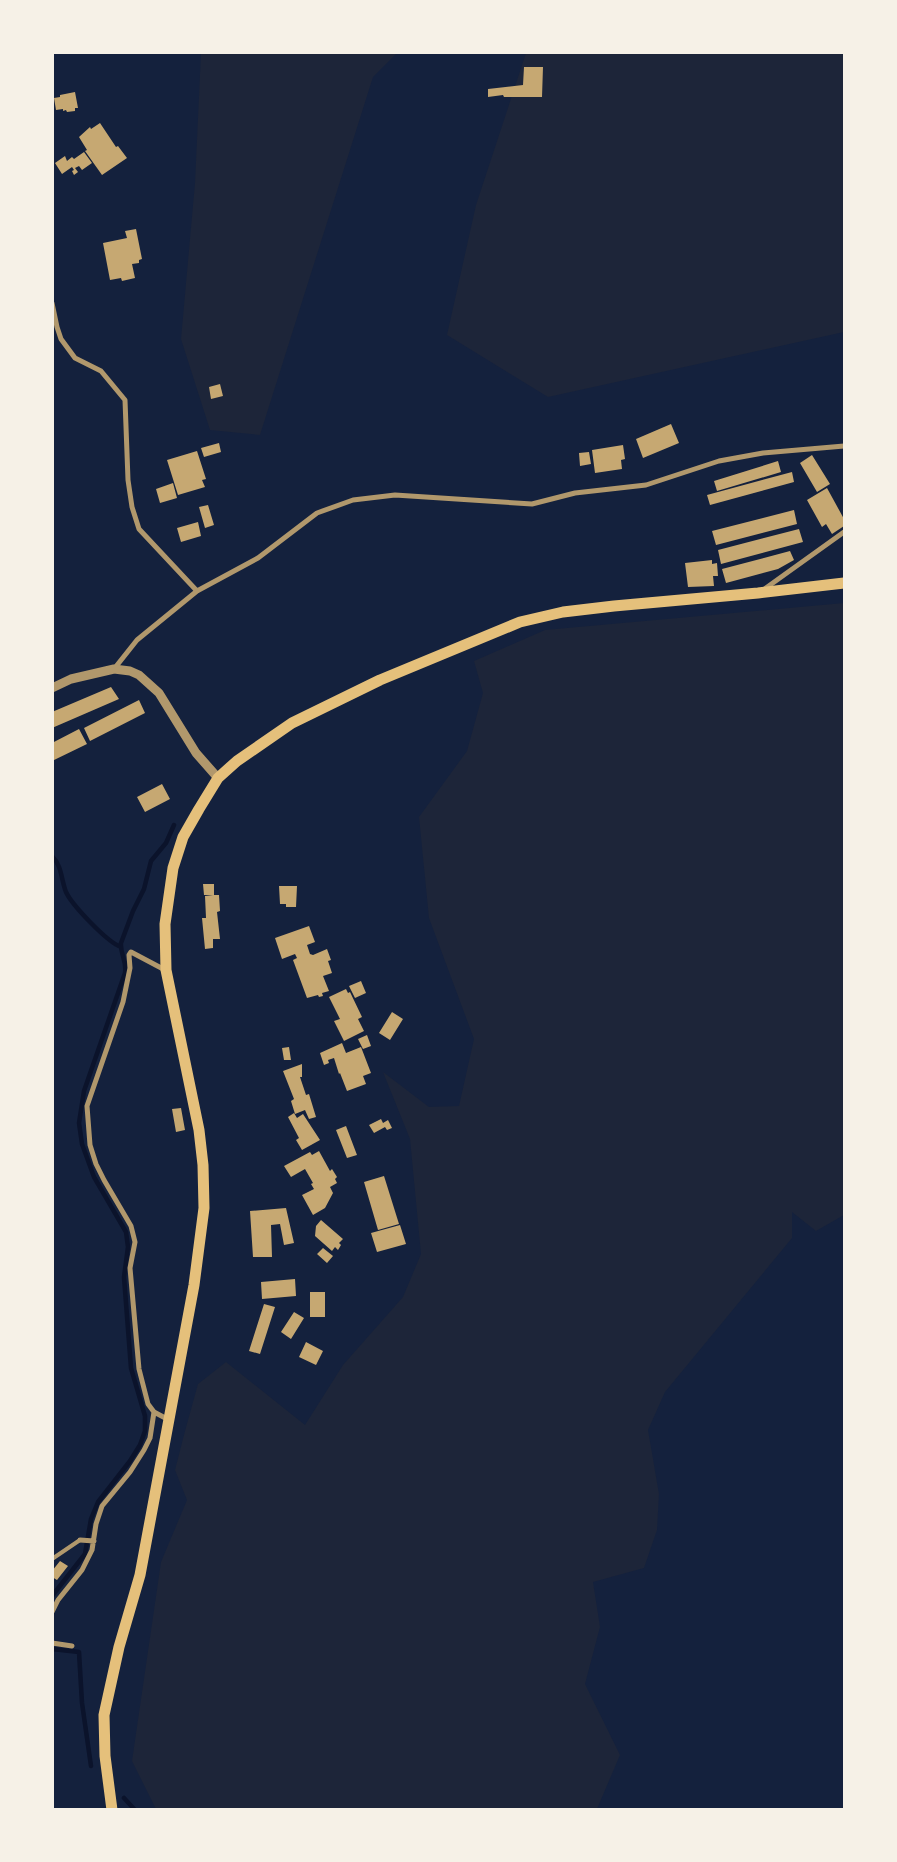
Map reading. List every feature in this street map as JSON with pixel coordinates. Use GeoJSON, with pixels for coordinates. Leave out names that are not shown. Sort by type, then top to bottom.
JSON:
{"type":"FeatureCollection","features":[{"type":"Feature","properties":{"kind":"main road"},"geometry":{"type":"LineString","coordinates":[[112,1810],[105,1756],[104,1715],[118,1647],[140,1575],[194,1285],[204,1208],[203,1165],[199,1130],[166,970],[165,924],[173,868],[183,837],[218,778],[236,761],[292,723],[380,680],[520,622],[563,612],[844,583]]}},
{"type":"Feature","properties":{"kind":"street"},"geometry":{"type":"LineString","coordinates":[[52,303],[61,339],[75,358],[101,370],[125,400],[128,480],[132,507],[139,529],[197,591]]}},
{"type":"Feature","properties":{"kind":"street"},"geometry":{"type":"LineString","coordinates":[[114,669],[136,640],[197,591],[258,558],[317,513],[353,500],[395,495],[532,504],[575,493],[646,485],[719,462],[755,455],[844,446]]}},
{"type":"Feature","properties":{"kind":"street"},"geometry":{"type":"LineString","coordinates":[[758,593],[844,532]]}},
{"type":"Feature","properties":{"kind":"street"},"geometry":{"type":"LineString","coordinates":[[52,688],[71,679],[114,669],[130,671],[139,675],[159,693],[196,753],[218,778]]}},
{"type":"Feature","properties":{"kind":"street"},"geometry":{"type":"LineString","coordinates":[[166,970],[131,952],[129,955],[130,968],[123,1002],[87,1106],[90,1144],[96,1164],[131,1226],[135,1242],[130,1268],[139,1369],[148,1404],[154,1412],[169,1421]]}},
{"type":"Feature","properties":{"kind":"street"},"geometry":{"type":"LineString","coordinates":[[52,1612],[58,1600],[82,1570],[92,1550],[96,1524],[102,1506],[130,1472],[144,1450],[150,1438],[154,1412]]}},
{"type":"Feature","properties":{"kind":"street"},"geometry":{"type":"LineString","coordinates":[[80,1540],[94,1541]]}},
{"type":"Feature","properties":{"kind":"street"},"geometry":{"type":"LineString","coordinates":[[52,1643],[72,1646]]}},
{"type":"Feature","properties":{"kind":"lane"},"geometry":{"type":"LineString","coordinates":[[52,1559],[80,1540]]}},
{"type":"Feature","properties":{"kind":"shaded area"},"geometry":{"type":"Polygon","coordinates":[[[201,53],[397,53],[373,77],[260,435],[210,430],[181,339],[195,183],[201,53]]]}},
{"type":"Feature","properties":{"kind":"shaded area"},"geometry":{"type":"Polygon","coordinates":[[[526,53],[844,53],[844,332],[548,397],[447,335],[476,205],[526,53]]]}},
{"type":"Feature","properties":{"kind":"shaded area"},"geometry":{"type":"Polygon","coordinates":[[[844,603],[844,1215],[816,1231],[792,1212],[792,1238],[665,1392],[648,1430],[659,1494],[657,1530],[644,1568],[593,1582],[600,1627],[585,1684],[620,1755],[597,1809],[156,1809],[132,1761],[161,1562],[187,1500],[175,1470],[198,1384],[226,1362],[305,1425],[343,1365],[403,1297],[421,1254],[410,1139],[383,1072],[429,1107],[459,1106],[474,1039],[429,918],[419,817],[467,751],[483,693],[474,661],[545,630],[844,603]]]}},
{"type":"Feature","properties":{"kind":"building"},"geometry":{"type":"Polygon","coordinates":[[[524,67],[543,67],[542,97],[504,97],[503,95],[488,97],[488,89],[523,85],[524,67]]]}},
{"type":"Feature","properties":{"kind":"building"},"geometry":{"type":"Polygon","coordinates":[[[75,92],[78,108],[75,108],[75,111],[56,110],[54,98],[75,92]]]}},
{"type":"Feature","properties":{"kind":"building"},"geometry":{"type":"Polygon","coordinates":[[[100,123],[116,147],[118,146],[127,158],[102,175],[85,151],[87,150],[79,137],[90,127],[91,129],[100,123]]]}},
{"type":"Feature","properties":{"kind":"building"},"geometry":{"type":"Polygon","coordinates":[[[84,152],[92,163],[82,170],[79,166],[75,168],[78,172],[74,175],[72,167],[62,174],[55,163],[65,156],[67,161],[72,157],[74,159],[84,152]]]}},
{"type":"Feature","properties":{"kind":"building"},"geometry":{"type":"Polygon","coordinates":[[[136,229],[142,259],[139,260],[139,263],[132,264],[135,278],[122,281],[121,278],[110,280],[103,243],[127,238],[125,231],[136,229]]]}},
{"type":"Feature","properties":{"kind":"building"},"geometry":{"type":"Polygon","coordinates":[[[220,384],[223,396],[211,399],[209,387],[220,384]]]}},
{"type":"Feature","properties":{"kind":"building"},"geometry":{"type":"Polygon","coordinates":[[[671,424],[679,443],[643,458],[636,439],[671,424]]]}},
{"type":"Feature","properties":{"kind":"building"},"geometry":{"type":"Polygon","coordinates":[[[219,443],[221,452],[204,457],[201,448],[219,443]]]}},
{"type":"Feature","properties":{"kind":"building"},"geometry":{"type":"Polygon","coordinates":[[[623,445],[625,459],[621,460],[622,469],[595,473],[592,450],[623,445]]]}},
{"type":"Feature","properties":{"kind":"building"},"geometry":{"type":"Polygon","coordinates":[[[197,451],[206,479],[202,480],[205,487],[178,495],[167,460],[197,451]]]}},
{"type":"Feature","properties":{"kind":"building"},"geometry":{"type":"Polygon","coordinates":[[[589,452],[591,464],[580,466],[579,453],[589,452]]]}},
{"type":"Feature","properties":{"kind":"building"},"geometry":{"type":"Polygon","coordinates":[[[812,455],[830,484],[817,492],[800,463],[812,455]]]}},
{"type":"Feature","properties":{"kind":"building"},"geometry":{"type":"Polygon","coordinates":[[[778,461],[781,472],[717,491],[714,481],[778,461]]]}},
{"type":"Feature","properties":{"kind":"building"},"geometry":{"type":"Polygon","coordinates":[[[792,472],[794,482],[710,505],[707,495],[792,472]]]}},
{"type":"Feature","properties":{"kind":"building"},"geometry":{"type":"Polygon","coordinates":[[[173,483],[177,498],[160,503],[156,489],[173,483]]]}},
{"type":"Feature","properties":{"kind":"building"},"geometry":{"type":"Polygon","coordinates":[[[827,488],[844,519],[844,526],[832,534],[826,524],[822,527],[807,500],[827,488]]]}},
{"type":"Feature","properties":{"kind":"building"},"geometry":{"type":"Polygon","coordinates":[[[208,505],[214,525],[205,528],[199,507],[208,505]]]}},
{"type":"Feature","properties":{"kind":"building"},"geometry":{"type":"Polygon","coordinates":[[[794,510],[797,524],[716,545],[712,531],[794,510]]]}},
{"type":"Feature","properties":{"kind":"building"},"geometry":{"type":"Polygon","coordinates":[[[198,522],[201,536],[181,542],[177,528],[198,522]]]}},
{"type":"Feature","properties":{"kind":"building"},"geometry":{"type":"Polygon","coordinates":[[[799,529],[803,542],[721,564],[718,550],[799,529]]]}},
{"type":"Feature","properties":{"kind":"building"},"geometry":{"type":"Polygon","coordinates":[[[790,551],[794,560],[778,569],[726,583],[722,569],[790,551]]]}},
{"type":"Feature","properties":{"kind":"building"},"geometry":{"type":"Polygon","coordinates":[[[712,560],[712,564],[717,563],[718,576],[713,576],[714,586],[688,587],[685,563],[712,560]]]}},
{"type":"Feature","properties":{"kind":"building"},"geometry":{"type":"Polygon","coordinates":[[[111,687],[119,699],[52,728],[52,712],[111,687]]]}},
{"type":"Feature","properties":{"kind":"building"},"geometry":{"type":"Polygon","coordinates":[[[139,700],[145,713],[90,741],[84,728],[139,700]]]}},
{"type":"Feature","properties":{"kind":"building"},"geometry":{"type":"Polygon","coordinates":[[[79,729],[87,744],[52,761],[52,743],[79,729]]]}},
{"type":"Feature","properties":{"kind":"building"},"geometry":{"type":"Polygon","coordinates":[[[162,784],[170,799],[145,812],[137,797],[162,784]]]}},
{"type":"Feature","properties":{"kind":"building"},"geometry":{"type":"Polygon","coordinates":[[[203,884],[214,884],[214,895],[219,895],[220,911],[217,912],[220,939],[213,939],[213,948],[205,949],[202,918],[206,918],[205,896],[213,895],[204,895],[203,884]]]}},
{"type":"Feature","properties":{"kind":"building"},"geometry":{"type":"Polygon","coordinates":[[[279,886],[297,886],[296,907],[286,907],[286,904],[280,904],[279,886]]]}},
{"type":"Feature","properties":{"kind":"building"},"geometry":{"type":"Polygon","coordinates":[[[309,926],[315,942],[307,945],[310,954],[313,955],[327,949],[331,960],[328,961],[332,973],[323,976],[329,991],[322,993],[323,996],[319,997],[318,995],[307,998],[293,960],[297,958],[295,954],[282,959],[275,938],[309,926]]]}},
{"type":"Feature","properties":{"kind":"building"},"geometry":{"type":"Polygon","coordinates":[[[361,981],[366,993],[355,998],[349,986],[361,981]]]}},
{"type":"Feature","properties":{"kind":"building"},"geometry":{"type":"Polygon","coordinates":[[[346,989],[348,993],[350,992],[362,1017],[358,1019],[364,1031],[344,1041],[334,1021],[340,1019],[329,997],[346,989]]]}},
{"type":"Feature","properties":{"kind":"building"},"geometry":{"type":"Polygon","coordinates":[[[392,1012],[403,1019],[390,1040],[379,1033],[392,1012]]]}},
{"type":"Feature","properties":{"kind":"building"},"geometry":{"type":"Polygon","coordinates":[[[367,1035],[371,1046],[363,1049],[358,1039],[367,1035]]]}},
{"type":"Feature","properties":{"kind":"building"},"geometry":{"type":"Polygon","coordinates":[[[342,1043],[346,1053],[361,1047],[371,1073],[363,1076],[366,1084],[347,1091],[334,1058],[328,1060],[329,1063],[324,1065],[320,1053],[342,1043]]]}},
{"type":"Feature","properties":{"kind":"building"},"geometry":{"type":"Polygon","coordinates":[[[289,1047],[291,1060],[284,1060],[282,1048],[289,1047]]]}},
{"type":"Feature","properties":{"kind":"building"},"geometry":{"type":"Polygon","coordinates":[[[302,1064],[302,1077],[300,1077],[306,1095],[309,1094],[316,1117],[309,1119],[305,1110],[295,1114],[291,1101],[294,1099],[283,1071],[302,1064]]]}},
{"type":"Feature","properties":{"kind":"building"},"geometry":{"type":"Polygon","coordinates":[[[181,1108],[185,1130],[176,1132],[172,1109],[181,1108]]]}},
{"type":"Feature","properties":{"kind":"building"},"geometry":{"type":"Polygon","coordinates":[[[294,1113],[297,1118],[303,1114],[320,1140],[302,1150],[296,1140],[299,1138],[288,1117],[294,1113]]]}},
{"type":"Feature","properties":{"kind":"building"},"geometry":{"type":"Polygon","coordinates":[[[381,1119],[383,1123],[388,1120],[392,1128],[387,1130],[385,1127],[374,1133],[369,1125],[381,1119]]]}},
{"type":"Feature","properties":{"kind":"building"},"geometry":{"type":"Polygon","coordinates":[[[346,1126],[357,1155],[347,1158],[336,1130],[346,1126]]]}},
{"type":"Feature","properties":{"kind":"building"},"geometry":{"type":"Polygon","coordinates":[[[319,1151],[330,1171],[332,1169],[337,1177],[335,1179],[337,1183],[330,1187],[333,1193],[325,1208],[313,1215],[302,1195],[314,1189],[311,1184],[313,1183],[305,1169],[291,1177],[284,1166],[310,1152],[312,1155],[319,1151]]]}},
{"type":"Feature","properties":{"kind":"building"},"geometry":{"type":"Polygon","coordinates":[[[384,1176],[399,1224],[378,1230],[364,1182],[384,1176]]]}},
{"type":"Feature","properties":{"kind":"building"},"geometry":{"type":"Polygon","coordinates":[[[286,1208],[294,1243],[284,1245],[280,1224],[271,1225],[272,1257],[253,1257],[250,1211],[286,1208]]]}},
{"type":"Feature","properties":{"kind":"building"},"geometry":{"type":"Polygon","coordinates":[[[321,1220],[343,1239],[339,1243],[341,1245],[338,1250],[335,1247],[332,1251],[315,1236],[316,1226],[321,1220]]]}},
{"type":"Feature","properties":{"kind":"building"},"geometry":{"type":"Polygon","coordinates":[[[400,1225],[406,1244],[377,1252],[371,1233],[400,1225]]]}},
{"type":"Feature","properties":{"kind":"building"},"geometry":{"type":"Polygon","coordinates":[[[323,1248],[333,1256],[327,1263],[317,1254],[323,1248]]]}},
{"type":"Feature","properties":{"kind":"building"},"geometry":{"type":"Polygon","coordinates":[[[295,1279],[296,1296],[262,1299],[261,1282],[295,1279]]]}},
{"type":"Feature","properties":{"kind":"building"},"geometry":{"type":"Polygon","coordinates":[[[310,1292],[325,1292],[325,1317],[310,1317],[310,1292]]]}},
{"type":"Feature","properties":{"kind":"building"},"geometry":{"type":"Polygon","coordinates":[[[264,1304],[275,1307],[260,1354],[249,1351],[264,1304]]]}},
{"type":"Feature","properties":{"kind":"building"},"geometry":{"type":"Polygon","coordinates":[[[294,1312],[304,1318],[291,1339],[281,1332],[294,1312]]]}},
{"type":"Feature","properties":{"kind":"building"},"geometry":{"type":"Polygon","coordinates":[[[306,1342],[323,1351],[316,1365],[299,1357],[306,1342]]]}},
{"type":"Feature","properties":{"kind":"building"},"geometry":{"type":"Polygon","coordinates":[[[60,1561],[68,1566],[57,1580],[52,1577],[52,1571],[60,1561]]]}},
{"type":"Feature","properties":{"kind":"waterway"},"geometry":{"type":"LineString","coordinates":[[52,1596],[85,1554],[91,1519],[98,1502],[130,1461],[140,1445],[145,1431],[145,1416],[131,1368],[124,1277],[128,1247],[126,1232],[94,1177],[82,1144],[79,1123],[84,1091],[125,973],[121,943],[144,889],[151,861],[166,843],[174,825]]}},
{"type":"Feature","properties":{"kind":"waterway"},"geometry":{"type":"LineString","coordinates":[[52,856],[60,868],[66,892],[75,905],[99,931],[121,947]]}},
{"type":"Feature","properties":{"kind":"waterway"},"geometry":{"type":"LineString","coordinates":[[52,1649],[79,1652],[82,1703],[91,1766]]}},
{"type":"Feature","properties":{"kind":"waterway"},"geometry":{"type":"LineString","coordinates":[[124,1798],[135,1810]]}}]}
